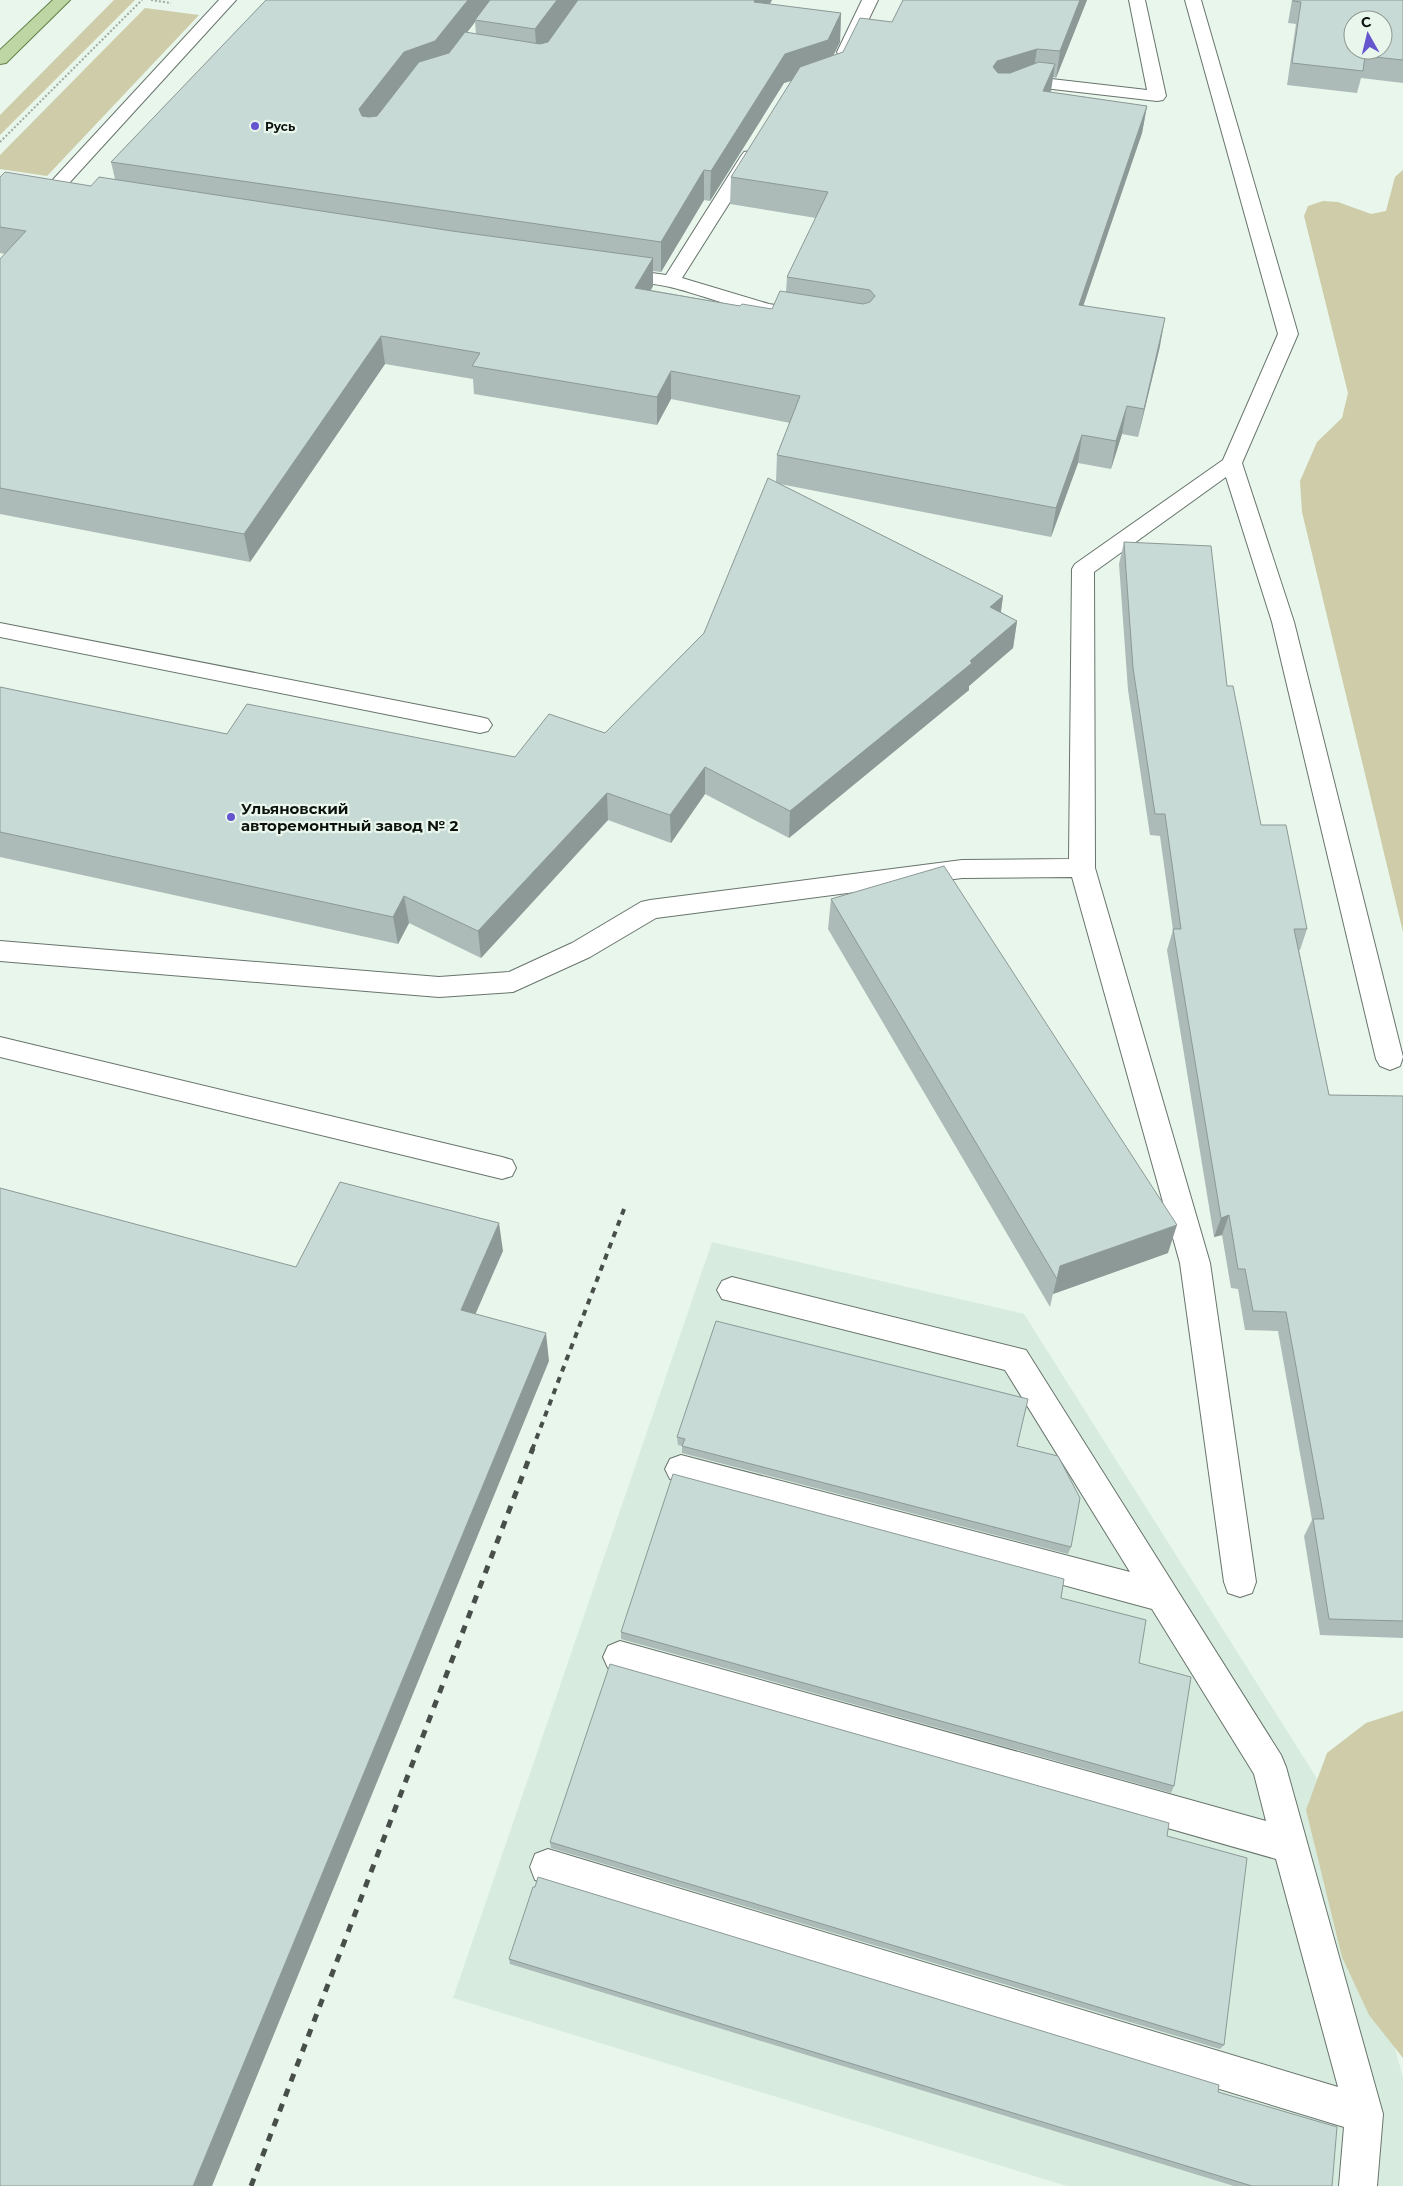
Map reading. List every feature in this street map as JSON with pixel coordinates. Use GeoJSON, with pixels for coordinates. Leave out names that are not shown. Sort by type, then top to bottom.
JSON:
{"type":"FeatureCollection","features":[{"type":"Feature","properties":{"kind":"main road"},"geometry":{"type":"LineString","coordinates":[[0,59],[62,0]]}},
{"type":"Feature","properties":{"kind":"lane"},"geometry":{"type":"LineString","coordinates":[[73,192],[45,188],[228,0]]}},
{"type":"Feature","properties":{"kind":"lane"},"geometry":{"type":"LineString","coordinates":[[839,64],[870,0]]}},
{"type":"Feature","properties":{"kind":"lane"},"geometry":{"type":"LineString","coordinates":[[1001,94],[1034,82],[1157,96],[1136,0]]}},
{"type":"Feature","properties":{"kind":"lane"},"geometry":{"type":"LineString","coordinates":[[1193,0],[1288,334],[1232,463],[1082,569],[1082,868],[1195,1263],[1240,1582]]}},
{"type":"Feature","properties":{"kind":"lane"},"geometry":{"type":"LineString","coordinates":[[671,282],[761,138]]}},
{"type":"Feature","properties":{"kind":"lane"},"geometry":{"type":"LineString","coordinates":[[602,272],[671,282],[767,309],[814,316]]}},
{"type":"Feature","properties":{"kind":"lane"},"geometry":{"type":"LineString","coordinates":[[1232,463],[1283,622],[1390,1060]]}},
{"type":"Feature","properties":{"kind":"lane"},"geometry":{"type":"LineString","coordinates":[[0,630],[480,725]]}},
{"type":"Feature","properties":{"kind":"lane"},"geometry":{"type":"LineString","coordinates":[[0,951],[439,987],[513,982],[581,950],[650,909],[962,869],[1082,868]]}},
{"type":"Feature","properties":{"kind":"lane"},"geometry":{"type":"LineString","coordinates":[[0,1047],[502,1168]]}},
{"type":"Feature","properties":{"kind":"lane"},"geometry":{"type":"LineString","coordinates":[[732,1290],[1015,1359],[1269,1767],[1364,2114],[1358,2186]]}},
{"type":"Feature","properties":{"kind":"lane"},"geometry":{"type":"LineString","coordinates":[[680,1469],[1162,1596]]}},
{"type":"Feature","properties":{"kind":"lane"},"geometry":{"type":"LineString","coordinates":[[620,1657],[1290,1845]]}},
{"type":"Feature","properties":{"kind":"lane"},"geometry":{"type":"LineString","coordinates":[[548,1867],[1364,2114]]}},
{"type":"Feature","properties":{"kind":"path"},"geometry":{"type":"LineString","coordinates":[[0,142],[142,0]]}},
{"type":"Feature","properties":{"kind":"shaded area"},"geometry":{"type":"Polygon","coordinates":[[[114,0],[135,0],[0,135],[0,115],[114,0]]]}},
{"type":"Feature","properties":{"kind":"shaded area"},"geometry":{"type":"Polygon","coordinates":[[[145,8],[199,15],[47,176],[0,169],[0,155],[145,8]]]}},
{"type":"Feature","properties":{"kind":"shaded area"},"geometry":{"type":"Polygon","coordinates":[[[1403,170],[1403,932],[1302,512],[1300,481],[1317,442],[1342,418],[1348,393],[1304,216],[1308,206],[1323,201],[1338,202],[1371,214],[1386,211],[1395,177],[1403,170]]]}},
{"type":"Feature","properties":{"kind":"shaded area"},"geometry":{"type":"Polygon","coordinates":[[[712,1242],[1024,1314],[1328,1796],[1403,2078],[1403,2186],[1067,2186],[453,1998],[712,1242]]]}},
{"type":"Feature","properties":{"kind":"shaded area"},"geometry":{"type":"Polygon","coordinates":[[[1403,1711],[1403,2058],[1369,2015],[1342,1957],[1306,1810],[1327,1753],[1366,1723],[1403,1711]]]}},
{"type":"Feature","properties":{"kind":"building"},"geometry":{"type":"Polygon","coordinates":[[[266,0],[468,0],[435,41],[404,52],[359,109],[362,116],[369,117],[377,116],[419,62],[449,53],[465,32],[540,44],[548,42],[578,0],[755,0],[754,2],[841,13],[828,40],[785,54],[711,171],[704,170],[661,242],[111,162],[266,0]]]}},
{"type":"Feature","properties":{"kind":"building"},"geometry":{"type":"Polygon","coordinates":[[[490,0],[557,0],[535,29],[475,20],[490,0]]]}},
{"type":"Feature","properties":{"kind":"building"},"geometry":{"type":"Polygon","coordinates":[[[903,0],[1080,0],[1060,51],[1037,49],[997,61],[993,67],[998,73],[1010,73],[1039,62],[1055,64],[1043,91],[1147,106],[1079,305],[1165,318],[1144,409],[1127,406],[1116,441],[1082,435],[1056,508],[777,455],[800,396],[671,371],[657,397],[472,366],[480,353],[381,336],[244,534],[0,488],[0,259],[26,231],[0,227],[0,177],[5,172],[91,186],[99,177],[452,231],[653,258],[635,288],[740,306],[742,304],[772,309],[780,291],[863,304],[870,302],[875,296],[870,290],[787,277],[828,192],[731,177],[800,67],[843,52],[860,18],[892,22],[903,0]]]}},
{"type":"Feature","properties":{"kind":"building"},"geometry":{"type":"Polygon","coordinates":[[[1293,0],[1403,0],[1403,60],[1393,59],[1393,10],[1343,10],[1343,60],[1364,60],[1363,71],[1292,63],[1301,2],[1293,0]]]}},
{"type":"Feature","properties":{"kind":"building"},"geometry":{"type":"Polygon","coordinates":[[[768,478],[1003,596],[990,607],[1017,621],[970,661],[972,663],[790,811],[705,767],[670,815],[607,793],[478,931],[404,896],[393,917],[0,832],[0,687],[227,734],[247,704],[515,757],[549,714],[605,733],[704,633],[768,478]]]}},
{"type":"Feature","properties":{"kind":"building"},"geometry":{"type":"Polygon","coordinates":[[[1124,542],[1211,546],[1227,686],[1233,686],[1261,825],[1286,825],[1307,929],[1294,929],[1329,1095],[1403,1096],[1403,1621],[1329,1619],[1313,1519],[1324,1519],[1286,1312],[1253,1311],[1245,1269],[1238,1269],[1229,1215],[1221,1218],[1173,929],[1181,929],[1165,814],[1155,814],[1133,668],[1124,542]]]}},
{"type":"Feature","properties":{"kind":"building"},"geometry":{"type":"Polygon","coordinates":[[[944,866],[1177,1225],[1060,1266],[1057,1279],[831,899],[944,866]]]}},
{"type":"Feature","properties":{"kind":"building"},"geometry":{"type":"Polygon","coordinates":[[[340,1182],[499,1223],[461,1310],[546,1333],[193,2186],[0,2186],[0,1188],[296,1267],[340,1182]]]}},
{"type":"Feature","properties":{"kind":"building"},"geometry":{"type":"Polygon","coordinates":[[[716,1321],[1028,1399],[1017,1446],[1058,1456],[1080,1498],[1071,1547],[682,1446],[685,1439],[677,1437],[716,1321]]]}},
{"type":"Feature","properties":{"kind":"building"},"geometry":{"type":"Polygon","coordinates":[[[673,1474],[1064,1579],[1061,1598],[1146,1620],[1139,1663],[1191,1677],[1174,1786],[621,1632],[673,1474]]]}},
{"type":"Feature","properties":{"kind":"building"},"geometry":{"type":"Polygon","coordinates":[[[610,1664],[1169,1823],[1167,1836],[1247,1858],[1224,2045],[550,1842],[610,1664]]]}},
{"type":"Feature","properties":{"kind":"building"},"geometry":{"type":"Polygon","coordinates":[[[538,1877],[1219,2085],[1218,2092],[1337,2127],[1332,2186],[1252,2186],[509,1959],[538,1877]]]}},
{"type":"Feature","properties":{"kind":"railway"},"geometry":{"type":"LineString","coordinates":[[532,1450],[626,1204]]}},
{"type":"Feature","properties":{"kind":"railway"},"geometry":{"type":"LineString","coordinates":[[251,2186],[533,1448]]}},
{"type":"Feature","properties":{"kind":"place","name":"Русь"},"geometry":{"type":"Point","coordinates":[255,126]}},
{"type":"Feature","properties":{"kind":"place","name":"Ульяновский авторемонтный завод № 2"},"geometry":{"type":"Point","coordinates":[231,817]}}]}
